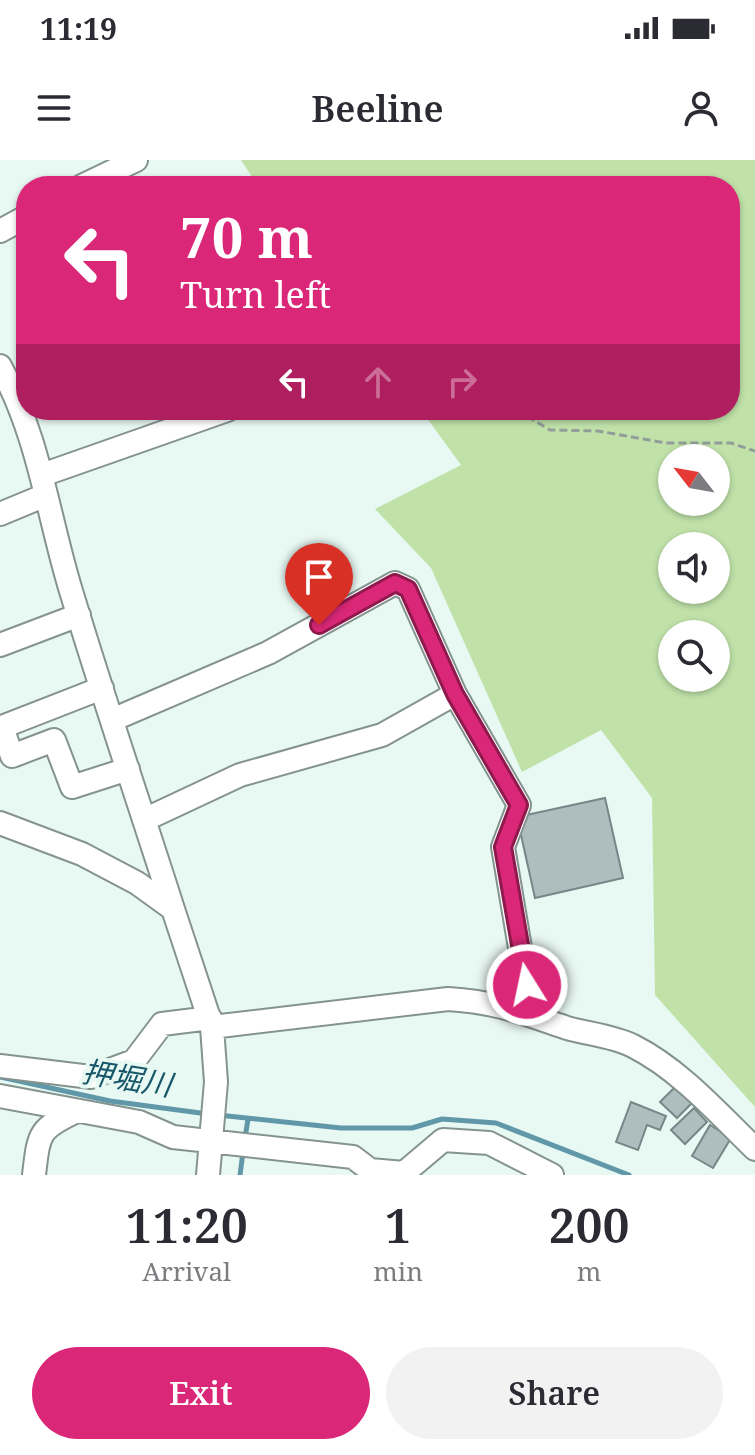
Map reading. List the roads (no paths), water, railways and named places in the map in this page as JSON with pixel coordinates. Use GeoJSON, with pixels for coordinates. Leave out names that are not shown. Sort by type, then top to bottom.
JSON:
{"type":"FeatureCollection","features":[{"type":"Feature","properties":{"kind":"street"},"geometry":{"type":"LineString","coordinates":[[103,176],[136,160]]}},
{"type":"Feature","properties":{"kind":"street"},"geometry":{"type":"LineString","coordinates":[[0,366],[16,395]]}},
{"type":"Feature","properties":{"kind":"street"},"geometry":{"type":"LineString","coordinates":[[24,420],[79,615],[211,1023],[216,1082],[208,1175]]}},
{"type":"Feature","properties":{"kind":"street"},"geometry":{"type":"LineString","coordinates":[[0,514],[44,485],[203,420]]}},
{"type":"Feature","properties":{"kind":"street"},"geometry":{"type":"LineString","coordinates":[[112,720],[268,653],[395,583],[408,589],[455,694],[519,805],[503,847],[531,1013]]}},
{"type":"Feature","properties":{"kind":"street"},"geometry":{"type":"LineString","coordinates":[[0,645],[79,615]]}},
{"type":"Feature","properties":{"kind":"street"},"geometry":{"type":"LineString","coordinates":[[102,688],[2,727],[12,756],[54,740],[72,787],[128,769]]}},
{"type":"Feature","properties":{"kind":"street"},"geometry":{"type":"LineString","coordinates":[[144,820],[240,775],[382,735],[455,694]]}},
{"type":"Feature","properties":{"kind":"street"},"geometry":{"type":"LineString","coordinates":[[0,823],[82,854],[137,883],[173,909]]}},
{"type":"Feature","properties":{"kind":"street"},"geometry":{"type":"LineString","coordinates":[[0,1066],[91,1077],[134,1061],[162,1024],[211,1023],[448,999],[478,1001],[531,1013],[566,1027],[630,1044],[657,1060],[755,1149]]}},
{"type":"Feature","properties":{"kind":"street"},"geometry":{"type":"LineString","coordinates":[[0,1096],[139,1122],[173,1137],[353,1157],[370,1170],[404,1173],[443,1140],[489,1143],[552,1175]]}},
{"type":"Feature","properties":{"kind":"street"},"geometry":{"type":"LineString","coordinates":[[34,1175],[38,1145],[48,1124],[77,1111]]}},
{"type":"Feature","properties":{"kind":"waterway","name":"押堀川"},"geometry":{"type":"LineString","coordinates":[[0,1077],[110,1101],[208,1114]]}},
{"type":"Feature","properties":{"kind":"waterway"},"geometry":{"type":"LineString","coordinates":[[218,1115],[341,1128],[412,1128],[442,1119],[496,1123],[629,1175]]}},
{"type":"Feature","properties":{"kind":"waterway"},"geometry":{"type":"LineString","coordinates":[[245,1138],[248,1119]]}},
{"type":"Feature","properties":{"kind":"waterway"},"geometry":{"type":"LineString","coordinates":[[240,1175],[243,1152]]}}]}
